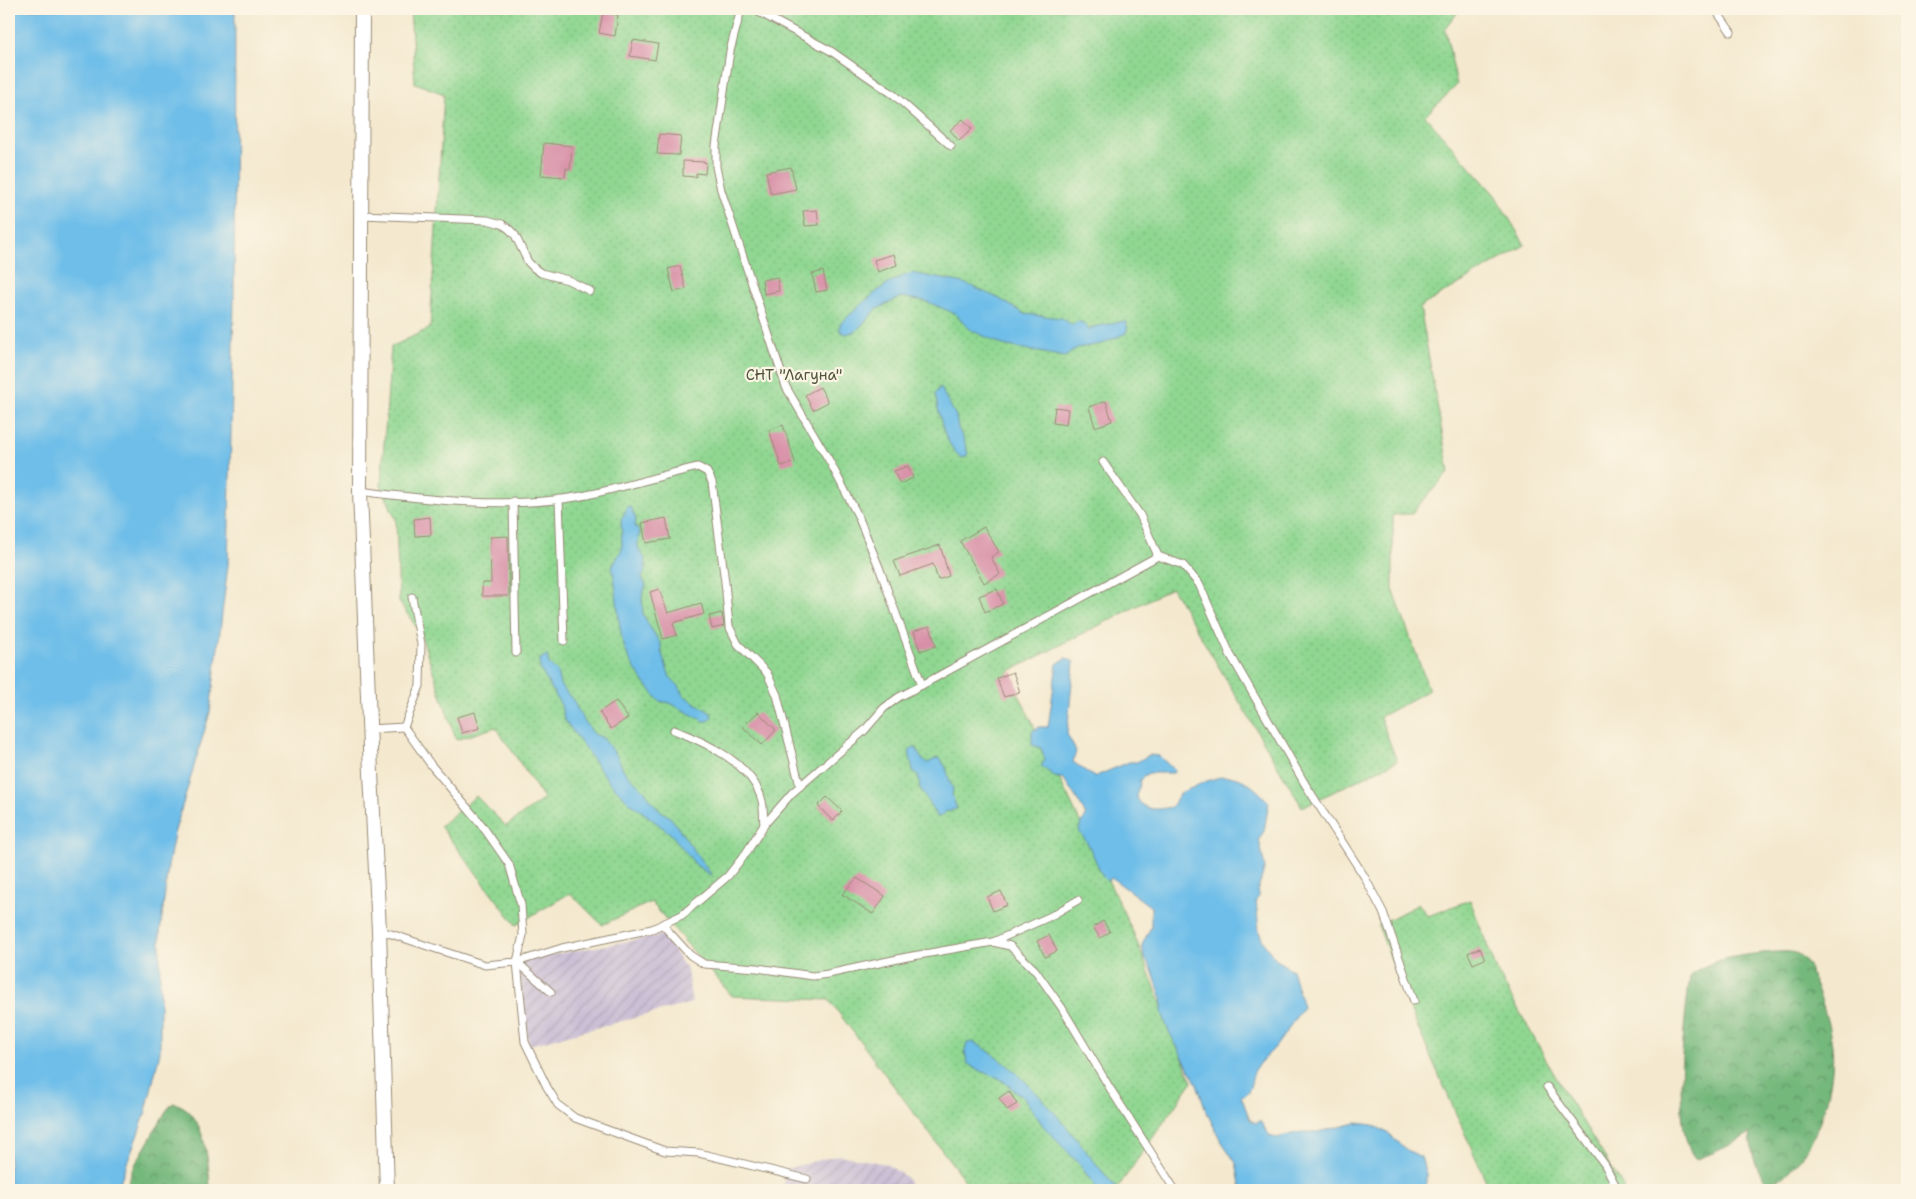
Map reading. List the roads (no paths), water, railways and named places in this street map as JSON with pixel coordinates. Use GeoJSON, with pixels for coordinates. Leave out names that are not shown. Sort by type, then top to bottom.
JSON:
{"type":"FeatureCollection","features":[{"type":"Feature","properties":{"kind":"street"},"geometry":{"type":"LineString","coordinates":[[362,9],[360,491],[388,1190]]}},
{"type":"Feature","properties":{"kind":"lane"},"geometry":{"type":"LineString","coordinates":[[741,9],[730,50],[716,146],[716,167],[721,190],[786,387],[830,462],[858,516],[879,567],[922,685]]}},
{"type":"Feature","properties":{"kind":"lane"},"geometry":{"type":"LineString","coordinates":[[753,9],[831,51],[894,95],[951,146]]}},
{"type":"Feature","properties":{"kind":"lane"},"geometry":{"type":"LineString","coordinates":[[1715,9],[1731,32]]}},
{"type":"Feature","properties":{"kind":"lane"},"geometry":{"type":"LineString","coordinates":[[362,215],[487,220],[502,224],[515,235],[528,262],[534,268],[568,280],[590,291]]}},
{"type":"Feature","properties":{"kind":"lane"},"geometry":{"type":"LineString","coordinates":[[1103,462],[1140,515],[1158,556],[1183,565],[1199,584],[1230,654],[1305,784],[1364,876],[1383,912],[1414,1001]]}},
{"type":"Feature","properties":{"kind":"lane"},"geometry":{"type":"LineString","coordinates":[[360,491],[418,499],[540,502],[577,497],[698,467],[707,472],[712,482],[729,626],[738,644],[767,673],[777,695],[800,786]]}},
{"type":"Feature","properties":{"kind":"lane"},"geometry":{"type":"LineString","coordinates":[[559,499],[564,641]]}},
{"type":"Feature","properties":{"kind":"lane"},"geometry":{"type":"LineString","coordinates":[[513,501],[516,653]]}},
{"type":"Feature","properties":{"kind":"lane"},"geometry":{"type":"LineString","coordinates":[[379,930],[484,966],[516,962],[562,948],[652,929],[682,915],[728,876],[764,825],[792,793],[864,731],[884,708],[899,697],[1158,556]]}},
{"type":"Feature","properties":{"kind":"lane"},"geometry":{"type":"LineString","coordinates":[[404,727],[420,686],[421,644],[412,597]]}},
{"type":"Feature","properties":{"kind":"lane"},"geometry":{"type":"LineString","coordinates":[[369,729],[404,727]]}},
{"type":"Feature","properties":{"kind":"lane"},"geometry":{"type":"LineString","coordinates":[[404,727],[431,765],[481,824],[510,864],[521,905],[523,935],[516,962],[525,1042],[558,1105],[575,1118],[665,1151],[699,1153],[807,1179]]}},
{"type":"Feature","properties":{"kind":"lane"},"geometry":{"type":"LineString","coordinates":[[674,730],[697,739],[727,757],[744,771],[756,788],[762,801],[764,825]]}},
{"type":"Feature","properties":{"kind":"lane"},"geometry":{"type":"LineString","coordinates":[[662,924],[690,955],[704,964],[757,968],[812,976],[993,942],[1051,916],[1078,900]]}},
{"type":"Feature","properties":{"kind":"lane"},"geometry":{"type":"LineString","coordinates":[[993,942],[1010,946],[1035,970],[1062,1008],[1175,1190]]}},
{"type":"Feature","properties":{"kind":"lane"},"geometry":{"type":"LineString","coordinates":[[516,962],[551,992]]}},
{"type":"Feature","properties":{"kind":"lane"},"geometry":{"type":"LineString","coordinates":[[1548,1087],[1605,1165],[1618,1190]]}},
{"type":"Feature","properties":{"kind":"water"},"geometry":{"type":"Polygon","coordinates":[[[9,9],[235,9],[234,302],[228,565],[210,712],[174,834],[168,866],[160,933],[160,1052],[145,1115],[117,1190],[9,1190],[9,9]]]}},
{"type":"Feature","properties":{"kind":"water"},"geometry":{"type":"Polygon","coordinates":[[[912,273],[964,283],[998,298],[1025,314],[1062,318],[1072,325],[1078,321],[1083,323],[1089,330],[1093,327],[1125,321],[1128,327],[1126,333],[1102,344],[1077,348],[1065,357],[1003,345],[969,329],[956,314],[925,301],[901,297],[877,309],[856,331],[846,334],[840,331],[840,324],[873,294],[892,282],[912,273]]]}},
{"type":"Feature","properties":{"kind":"water"},"geometry":{"type":"Polygon","coordinates":[[[940,387],[956,416],[958,428],[964,440],[968,454],[962,458],[950,445],[943,429],[935,394],[940,387]]]}},
{"type":"Feature","properties":{"kind":"water"},"geometry":{"type":"Polygon","coordinates":[[[628,506],[631,507],[636,519],[635,526],[640,532],[638,545],[644,557],[646,568],[642,578],[646,585],[642,596],[643,614],[661,644],[662,654],[670,677],[679,686],[683,695],[711,713],[712,717],[709,721],[704,721],[670,703],[659,701],[642,680],[624,646],[612,567],[622,549],[621,520],[628,506]]]}},
{"type":"Feature","properties":{"kind":"water"},"geometry":{"type":"Polygon","coordinates":[[[547,655],[549,664],[557,671],[560,685],[573,700],[582,718],[594,734],[603,738],[617,756],[624,771],[644,790],[657,808],[671,818],[713,877],[696,865],[671,834],[628,801],[609,782],[564,719],[561,705],[540,669],[540,659],[547,655]]]}},
{"type":"Feature","properties":{"kind":"water"},"geometry":{"type":"Polygon","coordinates":[[[1066,658],[1074,662],[1067,734],[1076,751],[1073,762],[1094,777],[1129,762],[1137,762],[1149,755],[1159,756],[1175,771],[1173,773],[1148,773],[1139,781],[1140,784],[1136,796],[1143,805],[1151,809],[1171,807],[1184,791],[1206,781],[1226,776],[1243,780],[1269,802],[1264,831],[1259,839],[1265,867],[1257,892],[1259,897],[1256,900],[1259,932],[1266,947],[1278,961],[1292,970],[1303,1007],[1276,1046],[1257,1066],[1248,1092],[1241,1096],[1250,1120],[1256,1123],[1260,1121],[1270,1136],[1276,1138],[1301,1132],[1318,1132],[1356,1123],[1373,1125],[1386,1132],[1407,1150],[1421,1157],[1426,1174],[1426,1190],[1241,1190],[1236,1163],[1220,1139],[1207,1113],[1197,1084],[1168,1030],[1162,1012],[1162,999],[1152,970],[1144,957],[1142,945],[1151,927],[1151,907],[1112,878],[1107,881],[1103,877],[1088,844],[1079,831],[1081,822],[1086,817],[1083,809],[1064,779],[1055,777],[1041,766],[1045,760],[1041,748],[1032,745],[1032,731],[1039,727],[1048,727],[1057,664],[1066,658]]]}},
{"type":"Feature","properties":{"kind":"water"},"geometry":{"type":"Polygon","coordinates":[[[915,746],[921,758],[928,763],[937,758],[941,759],[953,788],[952,795],[957,809],[947,811],[937,817],[920,788],[918,775],[913,771],[909,751],[915,746]]]}},
{"type":"Feature","properties":{"kind":"water"},"geometry":{"type":"Polygon","coordinates":[[[974,1042],[1016,1072],[1034,1090],[1118,1190],[1098,1190],[1079,1164],[1044,1127],[1024,1098],[999,1078],[976,1069],[967,1063],[965,1051],[967,1043],[974,1042]]]}},
{"type":"Feature","properties":{"kind":"park label","name":"СНТ \"Лагуна\""},"geometry":{"type":"Point","coordinates":[794,375]}}]}
